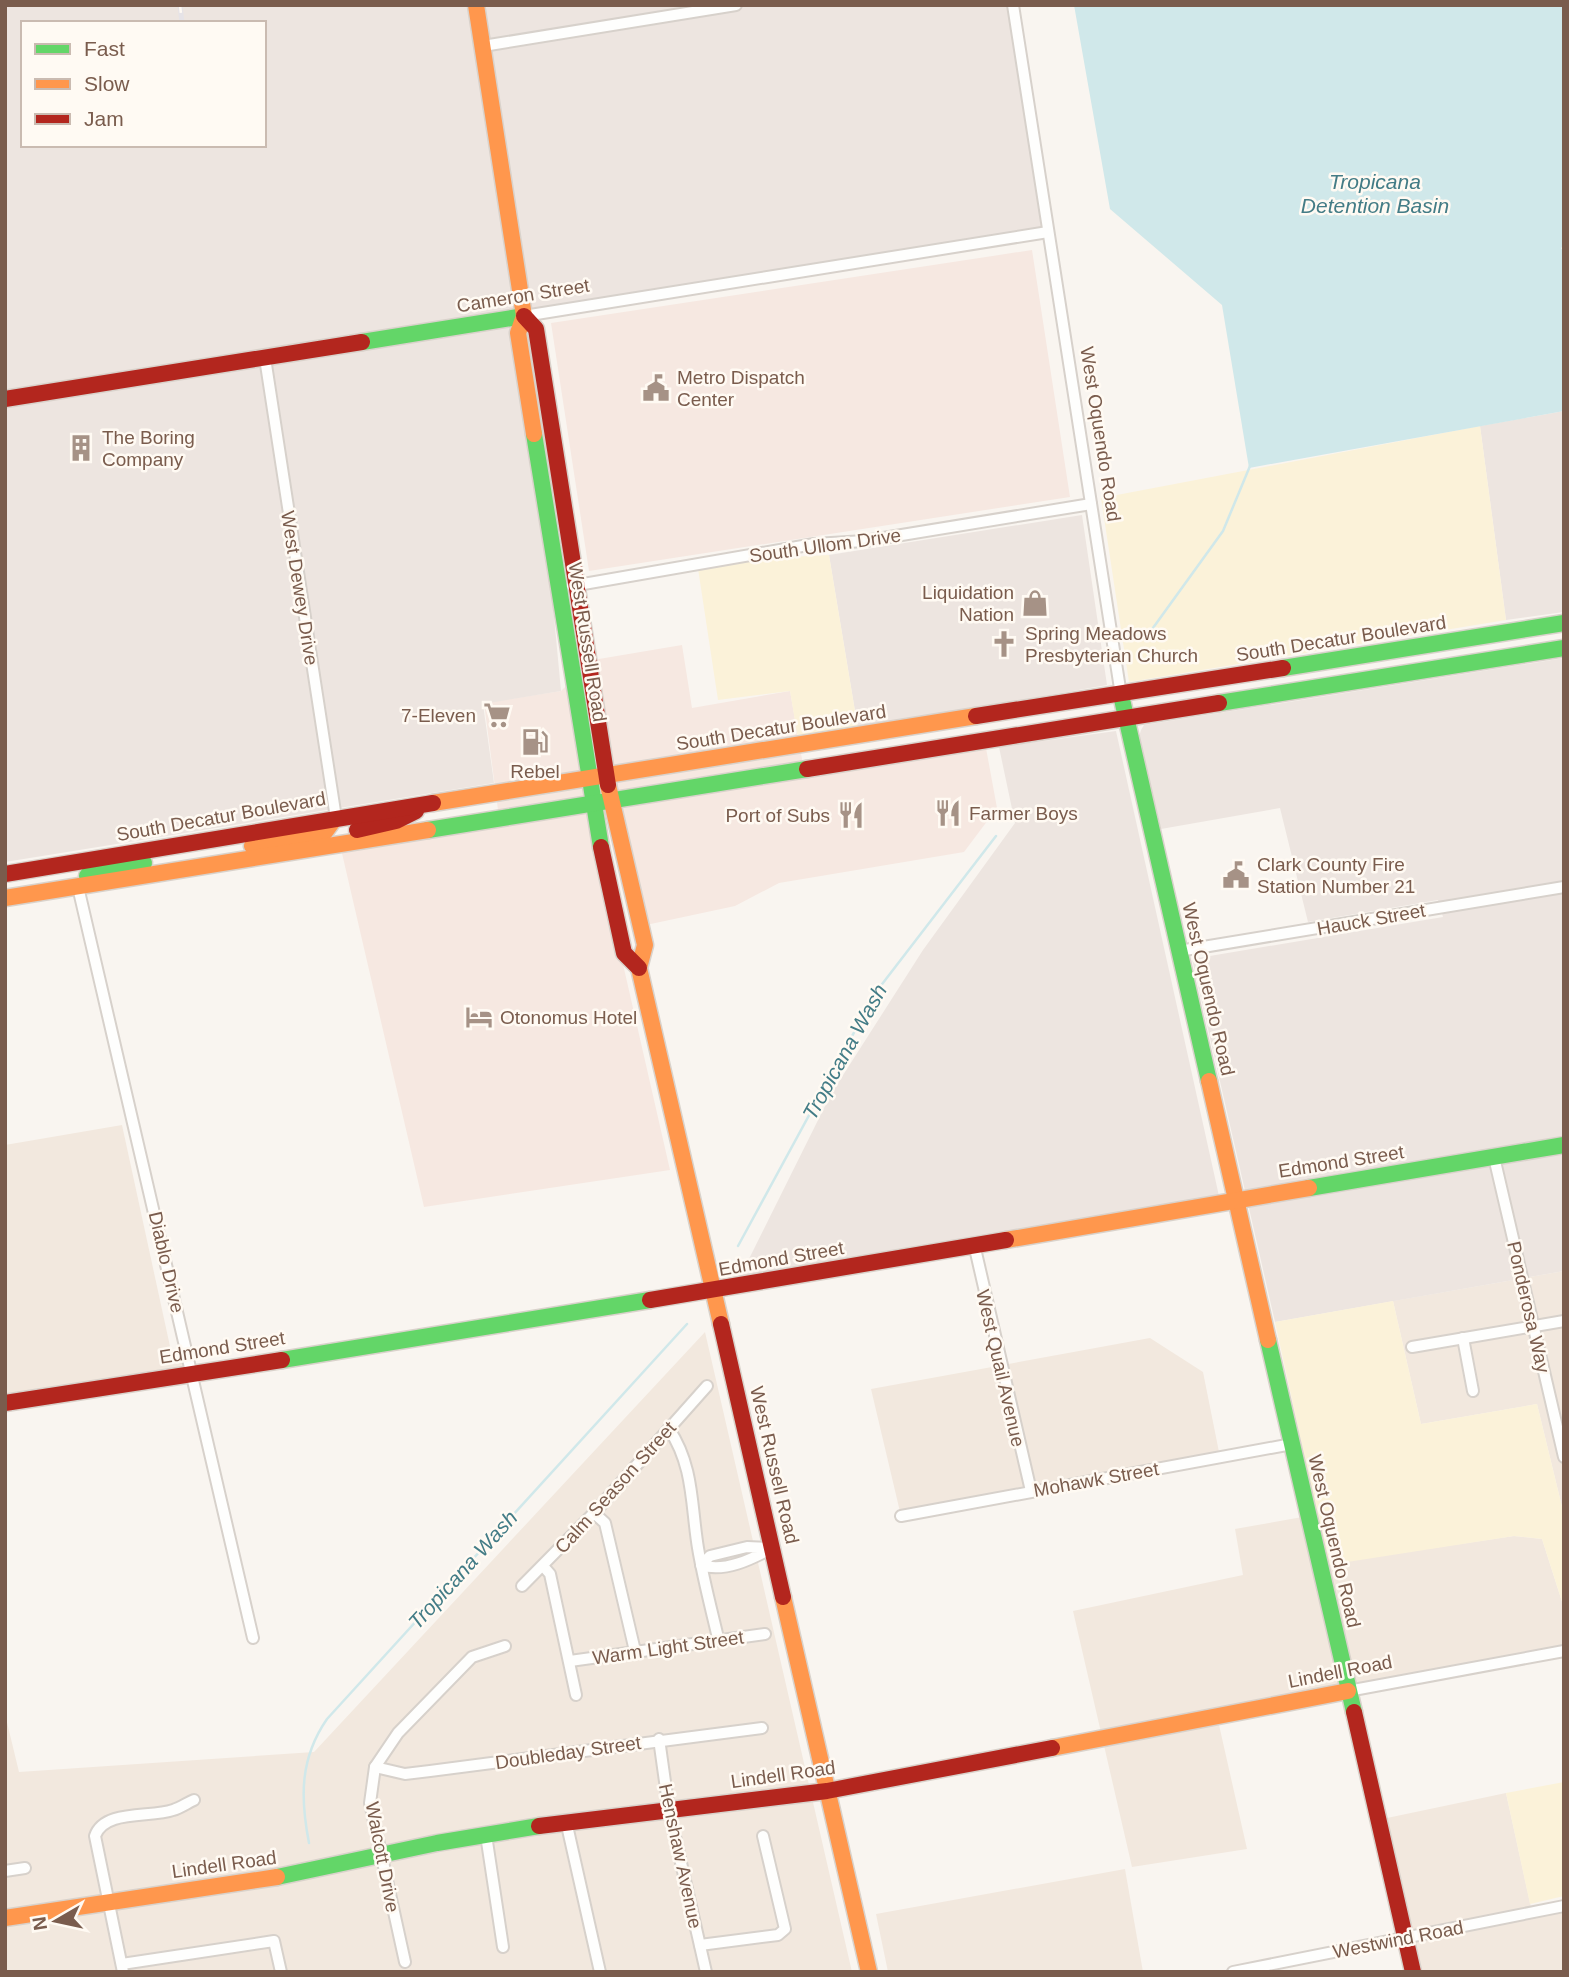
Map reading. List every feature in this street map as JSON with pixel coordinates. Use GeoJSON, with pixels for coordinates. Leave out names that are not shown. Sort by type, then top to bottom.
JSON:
{"type":"FeatureCollection","features":[{"type":"Feature","properties":{"kind":"main road","name":"West Russell Road"},"geometry":{"type":"LineString","coordinates":[[476,5],[524,316],[518,333],[592,804],[624,953],[639,968]]}},
{"type":"Feature","properties":{"kind":"main road","name":"West Russell Road"},"geometry":{"type":"LineString","coordinates":[[524,316],[536,330],[606,775],[645,945],[639,968],[869,1972]]}},
{"type":"Feature","properties":{"kind":"main road","name":"Cameron Street"},"geometry":{"type":"LineString","coordinates":[[5,399],[524,316]]}},
{"type":"Feature","properties":{"kind":"main road","name":"South Decatur Boulevard"},"geometry":{"type":"LineString","coordinates":[[5,874],[336,818],[1564,623]]}},
{"type":"Feature","properties":{"kind":"main road"},"geometry":{"type":"LineString","coordinates":[[5,898],[1564,648]]}},
{"type":"Feature","properties":{"kind":"main road","name":"West Oquendo Road"},"geometry":{"type":"LineString","coordinates":[[1121,695],[1413,1972]]}},
{"type":"Feature","properties":{"kind":"main road"},"geometry":{"type":"LineString","coordinates":[[963,744],[967,733],[993,727],[1006,713]]}},
{"type":"Feature","properties":{"kind":"main road"},"geometry":{"type":"LineString","coordinates":[[325,846],[336,835],[396,821],[432,803]]}},
{"type":"Feature","properties":{"kind":"main road"},"geometry":{"type":"LineString","coordinates":[[222,863],[241,848],[325,832],[336,818]]}},
{"type":"Feature","properties":{"kind":"main road"},"geometry":{"type":"LineString","coordinates":[[78,887],[91,872],[150,862],[184,844]]}},
{"type":"Feature","properties":{"kind":"main road","name":"Edmond Street"},"geometry":{"type":"LineString","coordinates":[[5,1403],[713,1292],[974,1244],[1564,1145]]}},
{"type":"Feature","properties":{"kind":"main road","name":"Lindell Road"},"geometry":{"type":"LineString","coordinates":[[5,1918],[308,1872],[566,1821],[827,1791],[1348,1690]]}},
{"type":"Feature","properties":{"kind":"street"},"geometry":{"type":"LineString","coordinates":[[483,47],[736,5]]}},
{"type":"Feature","properties":{"kind":"street","name":"West Oquendo Road"},"geometry":{"type":"LineString","coordinates":[[1013,5],[1121,695]]}},
{"type":"Feature","properties":{"kind":"street","name":"Cameron Street"},"geometry":{"type":"LineString","coordinates":[[524,316],[1048,232]]}},
{"type":"Feature","properties":{"kind":"street","name":"West Dewey Drive"},"geometry":{"type":"LineString","coordinates":[[265,358],[336,818]]}},
{"type":"Feature","properties":{"kind":"street","name":"South Ullom Drive"},"geometry":{"type":"LineString","coordinates":[[559,590],[577,584],[814,544],[865,541],[1091,504]]}},
{"type":"Feature","properties":{"kind":"street","name":"Diablo Drive"},"geometry":{"type":"LineString","coordinates":[[78,887],[253,1638]]}},
{"type":"Feature","properties":{"kind":"street","name":"Hauck Street"},"geometry":{"type":"LineString","coordinates":[[1179,951],[1564,887]]}},
{"type":"Feature","properties":{"kind":"street","name":"Ponderosa Way"},"geometry":{"type":"LineString","coordinates":[[1494,1157],[1564,1457]]}},
{"type":"Feature","properties":{"kind":"street","name":"West Quail Avenue"},"geometry":{"type":"LineString","coordinates":[[974,1244],[1031,1491]]}},
{"type":"Feature","properties":{"kind":"street"},"geometry":{"type":"LineString","coordinates":[[1412,1347],[1564,1321]]}},
{"type":"Feature","properties":{"kind":"street"},"geometry":{"type":"LineString","coordinates":[[1463,1338],[1473,1391]]}},
{"type":"Feature","properties":{"kind":"street","name":"Calm Season Street"},"geometry":{"type":"LineString","coordinates":[[522,1586],[594,1513],[707,1386]]}},
{"type":"Feature","properties":{"kind":"street"},"geometry":{"type":"LineString","coordinates":[[669,1429],[681,1446],[696,1513],[701,1565],[718,1638]]}},
{"type":"Feature","properties":{"kind":"street","name":"Mohawk Street"},"geometry":{"type":"LineString","coordinates":[[901,1516],[1292,1444]]}},
{"type":"Feature","properties":{"kind":"street"},"geometry":{"type":"LineString","coordinates":[[594,1513],[605,1523],[635,1651]]}},
{"type":"Feature","properties":{"kind":"street"},"geometry":{"type":"LineString","coordinates":[[701,1565],[712,1569],[750,1560],[772,1548]]}},
{"type":"Feature","properties":{"kind":"street"},"geometry":{"type":"LineString","coordinates":[[543,1566],[550,1574],[576,1695]]}},
{"type":"Feature","properties":{"kind":"street","name":"Warm Light Street"},"geometry":{"type":"LineString","coordinates":[[570,1661],[765,1633]]}},
{"type":"Feature","properties":{"kind":"street","name":"Walcott Drive"},"geometry":{"type":"LineString","coordinates":[[405,1962],[370,1803],[375,1767],[398,1733],[472,1657],[505,1646]]}},
{"type":"Feature","properties":{"kind":"street","name":"Lindell Road"},"geometry":{"type":"LineString","coordinates":[[1348,1690],[1564,1651]]}},
{"type":"Feature","properties":{"kind":"street","name":"Doubleday Street"},"geometry":{"type":"LineString","coordinates":[[375,1767],[405,1774],[430,1772],[659,1739],[762,1728]]}},
{"type":"Feature","properties":{"kind":"street","name":"Henshaw Avenue"},"geometry":{"type":"LineString","coordinates":[[659,1739],[669,1810],[706,1972]]}},
{"type":"Feature","properties":{"kind":"street"},"geometry":{"type":"LineString","coordinates":[[194,1800],[172,1811],[112,1820],[98,1829],[95,1836],[123,1968],[274,1941],[281,1972]]}},
{"type":"Feature","properties":{"kind":"street"},"geometry":{"type":"LineString","coordinates":[[566,1821],[600,1972]]}},
{"type":"Feature","properties":{"kind":"street"},"geometry":{"type":"LineString","coordinates":[[486,1835],[503,1947]]}},
{"type":"Feature","properties":{"kind":"street"},"geometry":{"type":"LineString","coordinates":[[700,1945],[778,1936],[785,1929],[763,1836]]}},
{"type":"Feature","properties":{"kind":"street"},"geometry":{"type":"LineString","coordinates":[[5,1870],[25,1868]]}},
{"type":"Feature","properties":{"kind":"street","name":"Westwind Road"},"geometry":{"type":"LineString","coordinates":[[1233,1972],[1564,1906]]}},
{"type":"Feature","properties":{"kind":"shaded area"},"geometry":{"type":"Polygon","coordinates":[[[5,5],[1012,5],[1048,232],[526,318],[561,691],[483,704],[494,783],[5,862],[5,5]]]}},
{"type":"Feature","properties":{"kind":"shaded area"},"geometry":{"type":"Polygon","coordinates":[[[1032,250],[1070,497],[589,571],[551,323],[1032,250]]]}},
{"type":"Feature","properties":{"kind":"shaded area"},"geometry":{"type":"Polygon","coordinates":[[[1564,411],[1564,612],[1506,620],[1480,426],[1564,411]]]}},
{"type":"Feature","properties":{"kind":"shaded area"},"geometry":{"type":"Polygon","coordinates":[[[1082,515],[1107,685],[858,729],[829,555],[1082,515]]]}},
{"type":"Feature","properties":{"kind":"shaded area"},"geometry":{"type":"Polygon","coordinates":[[[682,645],[692,708],[790,691],[805,776],[986,748],[997,808],[964,852],[779,883],[735,906],[646,925],[620,805],[588,811],[670,1170],[424,1207],[341,849],[500,825],[484,703],[561,691],[593,660],[682,645]]]}},
{"type":"Feature","properties":{"kind":"shaded area"},"geometry":{"type":"Polygon","coordinates":[[[1564,658],[1564,1271],[1275,1322],[1192,959],[1443,917],[1438,900],[1308,922],[1280,808],[1161,829],[1139,737],[1141,730],[1144,725],[1564,658]]]}},
{"type":"Feature","properties":{"kind":"shaded area"},"geometry":{"type":"Polygon","coordinates":[[[1116,731],[1219,1196],[736,1285],[831,1094],[923,950],[1015,823],[999,747],[1116,731]]]}},
{"type":"Feature","properties":{"kind":"shaded area"},"geometry":{"type":"Polygon","coordinates":[[[122,1125],[171,1351],[193,1373],[5,1403],[5,1145],[122,1125]]]}},
{"type":"Feature","properties":{"kind":"shaded area"},"geometry":{"type":"Polygon","coordinates":[[[1564,1271],[1564,1515],[1537,1404],[1421,1424],[1393,1301],[1564,1271]]]}},
{"type":"Feature","properties":{"kind":"shaded area"},"geometry":{"type":"Polygon","coordinates":[[[705,1332],[852,1972],[5,1972],[5,1714],[19,1772],[314,1752],[705,1332]]]}},
{"type":"Feature","properties":{"kind":"shaded area"},"geometry":{"type":"Polygon","coordinates":[[[1150,1338],[1203,1372],[1220,1457],[901,1516],[871,1389],[1150,1338]]]}},
{"type":"Feature","properties":{"kind":"shaded area"},"geometry":{"type":"Polygon","coordinates":[[[1308,1516],[1319,1565],[1514,1536],[1542,1539],[1564,1608],[1564,1651],[1217,1716],[1247,1849],[1132,1867],[1073,1611],[1243,1575],[1235,1529],[1308,1516]]]}},
{"type":"Feature","properties":{"kind":"shaded area"},"geometry":{"type":"Polygon","coordinates":[[[1506,1793],[1532,1912],[1564,1906],[1564,1972],[1422,1972],[1387,1818],[1506,1793]]]}},
{"type":"Feature","properties":{"kind":"shaded area"},"geometry":{"type":"Polygon","coordinates":[[[1125,1869],[1143,1972],[888,1972],[876,1914],[1125,1869]]]}},
{"type":"Feature","properties":{"kind":"sand"},"geometry":{"type":"Polygon","coordinates":[[[1480,426],[1506,620],[1129,682],[1101,498],[1480,426]]]}},
{"type":"Feature","properties":{"kind":"sand"},"geometry":{"type":"Polygon","coordinates":[[[829,555],[858,729],[798,739],[790,691],[718,700],[697,562],[829,555]]]}},
{"type":"Feature","properties":{"kind":"sand"},"geometry":{"type":"Polygon","coordinates":[[[1393,1301],[1421,1424],[1537,1404],[1564,1515],[1564,1608],[1542,1539],[1514,1536],[1328,1565],[1275,1322],[1393,1301]]]}},
{"type":"Feature","properties":{"kind":"sand"},"geometry":{"type":"Polygon","coordinates":[[[1564,1782],[1564,1896],[1530,1904],[1506,1793],[1564,1782]]]}},
{"type":"Feature","properties":{"kind":"water","name":"Tropicana Detention Basin"},"geometry":{"type":"Polygon","coordinates":[[[1074,5],[1564,5],[1564,246],[1561,248],[1564,252],[1564,411],[1249,468],[1222,305],[1110,209],[1074,5]]]}},
{"type":"Feature","properties":{"kind":"waterway"},"geometry":{"type":"LineString","coordinates":[[1145,639],[1223,531],[1250,466]]}},
{"type":"Feature","properties":{"kind":"waterway","name":"Tropicana Wash"},"geometry":{"type":"LineString","coordinates":[[738,1246],[876,992],[996,836]]}},
{"type":"Feature","properties":{"kind":"waterway","name":"Tropicana Wash"},"geometry":{"type":"LineString","coordinates":[[309,1843],[304,1810],[304,1778],[312,1748],[327,1719],[687,1324]]}},
{"type":"Feature","properties":{"kind":"railway"},"geometry":{"type":"LineString","coordinates":[[180,5],[182,21]]}},
{"type":"Feature","properties":{"kind":"traffic: fast"},"geometry":{"type":"LineString","coordinates":[[362,342],[524,316]]}},
{"type":"Feature","properties":{"kind":"traffic: fast"},"geometry":{"type":"LineString","coordinates":[[534,434],[601,847]]}},
{"type":"Feature","properties":{"kind":"traffic: fast"},"geometry":{"type":"LineString","coordinates":[[1283,668],[1564,623]]}},
{"type":"Feature","properties":{"kind":"traffic: fast"},"geometry":{"type":"LineString","coordinates":[[1219,703],[1564,648]]}},
{"type":"Feature","properties":{"kind":"traffic: fast"},"geometry":{"type":"LineString","coordinates":[[1121,695],[1209,1081]]}},
{"type":"Feature","properties":{"kind":"traffic: fast"},"geometry":{"type":"LineString","coordinates":[[428,830],[807,769]]}},
{"type":"Feature","properties":{"kind":"traffic: fast"},"geometry":{"type":"LineString","coordinates":[[87,876],[91,872],[144,863]]}},
{"type":"Feature","properties":{"kind":"traffic: fast"},"geometry":{"type":"LineString","coordinates":[[1309,1188],[1564,1145]]}},
{"type":"Feature","properties":{"kind":"traffic: fast"},"geometry":{"type":"LineString","coordinates":[[282,1360],[650,1300]]}},
{"type":"Feature","properties":{"kind":"traffic: fast"},"geometry":{"type":"LineString","coordinates":[[1268,1340],[1354,1712]]}},
{"type":"Feature","properties":{"kind":"traffic: fast"},"geometry":{"type":"LineString","coordinates":[[277,1877],[437,1843],[539,1826]]}},
{"type":"Feature","properties":{"kind":"traffic: slow"},"geometry":{"type":"LineString","coordinates":[[476,5],[524,316],[518,333],[534,434]]}},
{"type":"Feature","properties":{"kind":"traffic: slow"},"geometry":{"type":"LineString","coordinates":[[433,803],[976,716]]}},
{"type":"Feature","properties":{"kind":"traffic: slow"},"geometry":{"type":"LineString","coordinates":[[608,785],[645,945],[639,968],[721,1324]]}},
{"type":"Feature","properties":{"kind":"traffic: slow"},"geometry":{"type":"LineString","coordinates":[[252,846],[325,832],[333,821]]}},
{"type":"Feature","properties":{"kind":"traffic: slow"},"geometry":{"type":"LineString","coordinates":[[5,898],[428,830]]}},
{"type":"Feature","properties":{"kind":"traffic: slow"},"geometry":{"type":"LineString","coordinates":[[1209,1081],[1268,1340]]}},
{"type":"Feature","properties":{"kind":"traffic: slow"},"geometry":{"type":"LineString","coordinates":[[1006,1240],[1309,1188]]}},
{"type":"Feature","properties":{"kind":"traffic: slow"},"geometry":{"type":"LineString","coordinates":[[783,1597],[869,1972]]}},
{"type":"Feature","properties":{"kind":"traffic: slow"},"geometry":{"type":"LineString","coordinates":[[1052,1748],[1348,1691]]}},
{"type":"Feature","properties":{"kind":"traffic: slow"},"geometry":{"type":"LineString","coordinates":[[5,1918],[277,1877]]}},
{"type":"Feature","properties":{"kind":"traffic: jam"},"geometry":{"type":"LineString","coordinates":[[524,316],[536,329],[608,785]]}},
{"type":"Feature","properties":{"kind":"traffic: jam"},"geometry":{"type":"LineString","coordinates":[[5,399],[362,342]]}},
{"type":"Feature","properties":{"kind":"traffic: jam"},"geometry":{"type":"LineString","coordinates":[[976,716],[1283,668]]}},
{"type":"Feature","properties":{"kind":"traffic: jam"},"geometry":{"type":"LineString","coordinates":[[807,769],[1219,703]]}},
{"type":"Feature","properties":{"kind":"traffic: jam"},"geometry":{"type":"LineString","coordinates":[[5,874],[433,803]]}},
{"type":"Feature","properties":{"kind":"traffic: jam"},"geometry":{"type":"LineString","coordinates":[[357,830],[396,821],[416,811]]}},
{"type":"Feature","properties":{"kind":"traffic: jam"},"geometry":{"type":"LineString","coordinates":[[601,847],[624,953],[639,968]]}},
{"type":"Feature","properties":{"kind":"traffic: jam"},"geometry":{"type":"LineString","coordinates":[[650,1300],[1006,1240]]}},
{"type":"Feature","properties":{"kind":"traffic: jam"},"geometry":{"type":"LineString","coordinates":[[721,1324],[783,1597]]}},
{"type":"Feature","properties":{"kind":"traffic: jam"},"geometry":{"type":"LineString","coordinates":[[5,1403],[282,1360]]}},
{"type":"Feature","properties":{"kind":"traffic: jam"},"geometry":{"type":"LineString","coordinates":[[1354,1712],[1413,1972]]}},
{"type":"Feature","properties":{"kind":"traffic: jam"},"geometry":{"type":"LineString","coordinates":[[539,1826],[827,1791],[1052,1748]]}},
{"type":"Feature","properties":{"kind":"place","name":"Metro Dispatch Center"},"geometry":{"type":"Point","coordinates":[656,388]}},
{"type":"Feature","properties":{"kind":"place","name":"The Boring Company"},"geometry":{"type":"Point","coordinates":[81,448]}},
{"type":"Feature","properties":{"kind":"place","name":"Liquidation Nation"},"geometry":{"type":"Point","coordinates":[1035,603]}},
{"type":"Feature","properties":{"kind":"place","name":"Spring Meadows Presbyterian Church"},"geometry":{"type":"Point","coordinates":[1004,644]}},
{"type":"Feature","properties":{"kind":"place","name":"7-Eleven"},"geometry":{"type":"Point","coordinates":[497,715]}},
{"type":"Feature","properties":{"kind":"place","name":"Rebel"},"geometry":{"type":"Point","coordinates":[535,742]}},
{"type":"Feature","properties":{"kind":"place","name":"Farmer Boys"},"geometry":{"type":"Point","coordinates":[948,813]}},
{"type":"Feature","properties":{"kind":"place","name":"Port of Subs"},"geometry":{"type":"Point","coordinates":[851,815]}},
{"type":"Feature","properties":{"kind":"place","name":"Clark County Fire Station Number 21"},"geometry":{"type":"Point","coordinates":[1236,875]}},
{"type":"Feature","properties":{"kind":"place","name":"Otonomus Hotel"},"geometry":{"type":"Point","coordinates":[479,1017]}}]}
